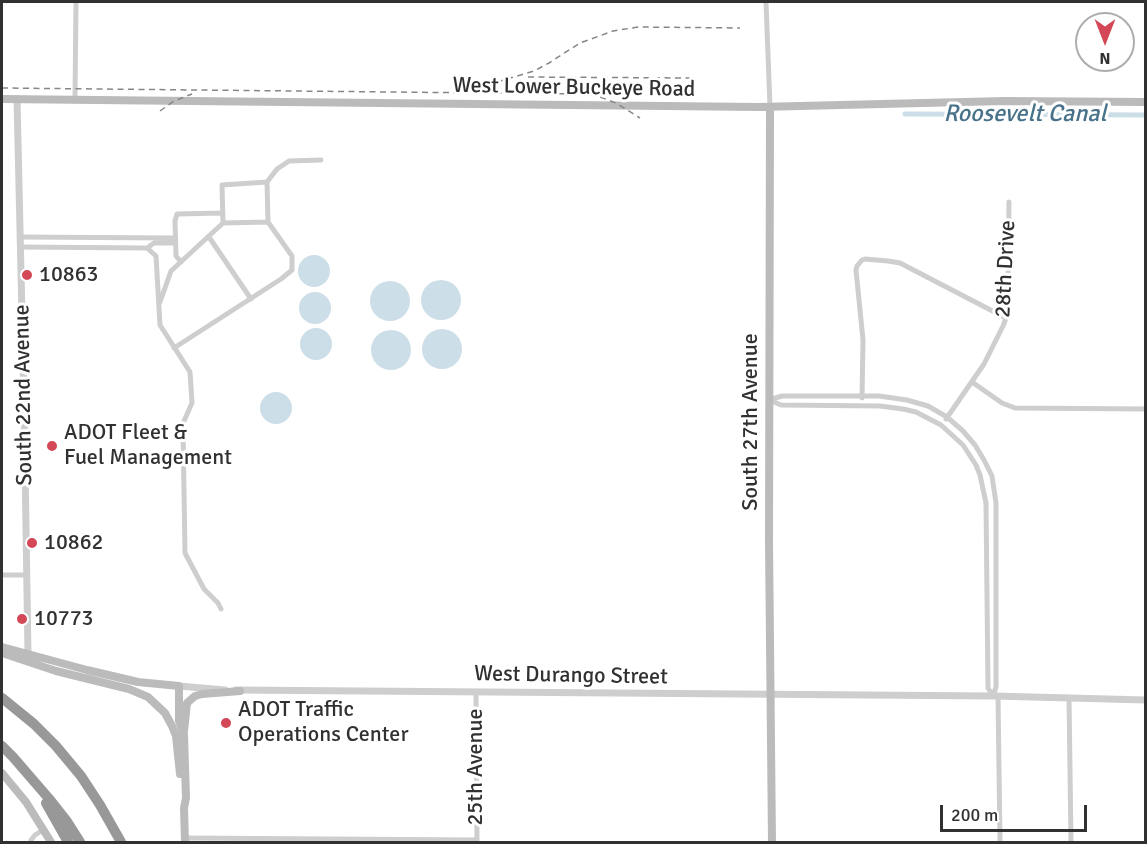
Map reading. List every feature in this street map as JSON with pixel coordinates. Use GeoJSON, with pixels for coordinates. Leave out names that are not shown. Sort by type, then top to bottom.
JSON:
{"type":"FeatureCollection","features":[{"type":"Feature","properties":{"kind":"highway"},"geometry":{"type":"LineString","coordinates":[[2,698],[34,724],[81,776],[121,843]]}},
{"type":"Feature","properties":{"kind":"highway"},"geometry":{"type":"LineString","coordinates":[[2,746],[51,801],[80,843]]}},
{"type":"Feature","properties":{"kind":"highway"},"geometry":{"type":"LineString","coordinates":[[13,757],[48,807],[68,843]]}},
{"type":"Feature","properties":{"kind":"main road","name":"West Lower Buckeye Road"},"geometry":{"type":"LineString","coordinates":[[2,99],[770,107],[993,101],[1146,102]]}},
{"type":"Feature","properties":{"kind":"main road","name":"South 27th Avenue"},"geometry":{"type":"LineString","coordinates":[[770,107],[769,542],[772,843]]}},
{"type":"Feature","properties":{"kind":"main road","name":"West Durango Street"},"geometry":{"type":"LineString","coordinates":[[2,647],[138,682],[179,686]]}},
{"type":"Feature","properties":{"kind":"main road"},"geometry":{"type":"LineString","coordinates":[[2,653],[56,671],[129,689],[154,702],[165,713],[176,736],[185,840]]}},
{"type":"Feature","properties":{"kind":"main road"},"geometry":{"type":"LineString","coordinates":[[179,686],[179,721],[184,735]]}},
{"type":"Feature","properties":{"kind":"main road"},"geometry":{"type":"LineString","coordinates":[[184,808],[186,798],[184,735],[187,703],[195,696],[202,694],[240,691]]}},
{"type":"Feature","properties":{"kind":"main road"},"geometry":{"type":"LineString","coordinates":[[2,773],[26,802],[51,843]]}},
{"type":"Feature","properties":{"kind":"street"},"geometry":{"type":"LineString","coordinates":[[75,99],[76,2]]}},
{"type":"Feature","properties":{"kind":"street","name":"South 27th Avenue"},"geometry":{"type":"LineString","coordinates":[[766,2],[770,107]]}},
{"type":"Feature","properties":{"kind":"street","name":"South 22nd Avenue"},"geometry":{"type":"LineString","coordinates":[[17,99],[28,654]]}},
{"type":"Feature","properties":{"kind":"street"},"geometry":{"type":"LineString","coordinates":[[174,348],[292,270],[292,256],[268,222],[267,182],[277,169],[289,161],[321,160]]}},
{"type":"Feature","properties":{"kind":"street"},"geometry":{"type":"LineString","coordinates":[[223,223],[222,185],[267,182]]}},
{"type":"Feature","properties":{"kind":"street","name":"28th Drive"},"geometry":{"type":"LineString","coordinates":[[941,425],[991,351],[1006,318],[1009,202]]}},
{"type":"Feature","properties":{"kind":"street"},"geometry":{"type":"LineString","coordinates":[[181,262],[176,256],[175,221],[177,214],[223,213]]}},
{"type":"Feature","properties":{"kind":"street"},"geometry":{"type":"LineString","coordinates":[[159,307],[171,271],[223,223],[268,222]]}},
{"type":"Feature","properties":{"kind":"street"},"geometry":{"type":"LineString","coordinates":[[20,237],[175,241]]}},
{"type":"Feature","properties":{"kind":"street"},"geometry":{"type":"LineString","coordinates":[[209,237],[251,298]]}},
{"type":"Feature","properties":{"kind":"street"},"geometry":{"type":"LineString","coordinates":[[42,238],[42,247]]}},
{"type":"Feature","properties":{"kind":"street"},"geometry":{"type":"LineString","coordinates":[[20,247],[147,248],[154,243],[175,241]]}},
{"type":"Feature","properties":{"kind":"street"},"geometry":{"type":"LineString","coordinates":[[147,248],[156,256],[160,325],[190,372],[192,403],[183,428],[185,553],[204,589],[221,609]]}},
{"type":"Feature","properties":{"kind":"street"},"geometry":{"type":"LineString","coordinates":[[862,406],[863,340],[856,270],[862,260],[900,263],[1006,318]]}},
{"type":"Feature","properties":{"kind":"street"},"geometry":{"type":"LineString","coordinates":[[972,382],[1002,403],[1015,408],[1146,409]]}},
{"type":"Feature","properties":{"kind":"street"},"geometry":{"type":"LineString","coordinates":[[769,400],[782,396],[879,396],[928,406],[963,431],[975,445],[988,468],[994,488],[996,521],[996,696],[1000,843]]}},
{"type":"Feature","properties":{"kind":"street"},"geometry":{"type":"LineString","coordinates":[[769,400],[782,405],[880,406],[916,412],[941,425],[955,437],[970,456],[984,486],[987,512],[988,688],[996,696]]}},
{"type":"Feature","properties":{"kind":"street"},"geometry":{"type":"LineString","coordinates":[[2,575],[27,575]]}},
{"type":"Feature","properties":{"kind":"street"},"geometry":{"type":"LineString","coordinates":[[15,651],[24,645],[28,637]]}},
{"type":"Feature","properties":{"kind":"street"},"geometry":{"type":"LineString","coordinates":[[28,637],[34,650],[55,661]]}},
{"type":"Feature","properties":{"kind":"street","name":"West Durango Street"},"geometry":{"type":"LineString","coordinates":[[179,686],[240,691],[996,696],[1146,700]]}},
{"type":"Feature","properties":{"kind":"street","name":"25th Avenue"},"geometry":{"type":"LineString","coordinates":[[476,693],[477,841]]}},
{"type":"Feature","properties":{"kind":"street"},"geometry":{"type":"LineString","coordinates":[[1069,698],[1071,843]]}},
{"type":"Feature","properties":{"kind":"street"},"geometry":{"type":"LineString","coordinates":[[31,843],[31,840],[44,830]]}},
{"type":"Feature","properties":{"kind":"street"},"geometry":{"type":"LineString","coordinates":[[185,840],[477,841]]}},
{"type":"Feature","properties":{"kind":"shaded area"},"geometry":{"type":"Polygon","coordinates":[[[314,255],[325,260],[330,271],[325,282],[314,287],[303,282],[298,271],[303,260],[314,255]]]}},
{"type":"Feature","properties":{"kind":"shaded area"},"geometry":{"type":"Polygon","coordinates":[[[441,280],[449,281],[455,286],[460,292],[460,308],[455,314],[449,319],[441,320],[433,319],[427,314],[422,308],[421,300],[422,292],[427,286],[433,281],[441,280]]]}},
{"type":"Feature","properties":{"kind":"shaded area"},"geometry":{"type":"Polygon","coordinates":[[[390,281],[404,287],[410,301],[404,315],[390,321],[376,315],[370,301],[376,287],[390,281]]]}},
{"type":"Feature","properties":{"kind":"shaded area"},"geometry":{"type":"Polygon","coordinates":[[[315,292],[326,297],[331,308],[326,319],[315,324],[304,319],[299,308],[304,297],[315,292]]]}},
{"type":"Feature","properties":{"kind":"shaded area"},"geometry":{"type":"Polygon","coordinates":[[[316,328],[327,333],[332,344],[327,355],[316,360],[305,355],[300,344],[305,333],[316,328]]]}},
{"type":"Feature","properties":{"kind":"shaded area"},"geometry":{"type":"Polygon","coordinates":[[[442,329],[450,330],[456,335],[461,341],[461,357],[456,363],[450,368],[442,369],[434,368],[428,363],[423,357],[422,349],[423,341],[428,335],[434,330],[442,329]]]}},
{"type":"Feature","properties":{"kind":"shaded area"},"geometry":{"type":"Polygon","coordinates":[[[391,330],[405,336],[411,350],[405,364],[391,370],[377,364],[371,350],[377,336],[391,330]]]}},
{"type":"Feature","properties":{"kind":"shaded area"},"geometry":{"type":"Polygon","coordinates":[[[276,392],[287,397],[292,408],[287,419],[276,424],[265,419],[260,408],[265,397],[276,392]]]}},
{"type":"Feature","properties":{"kind":"waterway","name":"Roosevelt Canal"},"geometry":{"type":"LineString","coordinates":[[905,114],[1146,115]]}},
{"type":"Feature","properties":{"kind":"railway"},"geometry":{"type":"LineString","coordinates":[[477,88],[534,71],[580,43],[613,31],[638,27],[740,28]]}},
{"type":"Feature","properties":{"kind":"railway"},"geometry":{"type":"LineString","coordinates":[[528,77],[690,78]]}},
{"type":"Feature","properties":{"kind":"railway"},"geometry":{"type":"LineString","coordinates":[[2,88],[586,94],[616,103],[640,118]]}},
{"type":"Feature","properties":{"kind":"railway"},"geometry":{"type":"LineString","coordinates":[[160,111],[174,101],[192,94]]}},
{"type":"Feature","properties":{"kind":"place","name":"10863"},"geometry":{"type":"Point","coordinates":[27,275]}},
{"type":"Feature","properties":{"kind":"place","name":"ADOT Fleet & Fuel Management"},"geometry":{"type":"Point","coordinates":[52,446]}},
{"type":"Feature","properties":{"kind":"place","name":"10862"},"geometry":{"type":"Point","coordinates":[32,543]}},
{"type":"Feature","properties":{"kind":"place","name":"10773"},"geometry":{"type":"Point","coordinates":[22,619]}},
{"type":"Feature","properties":{"kind":"place","name":"ADOT Traffic Operations Center"},"geometry":{"type":"Point","coordinates":[226,723]}}]}
